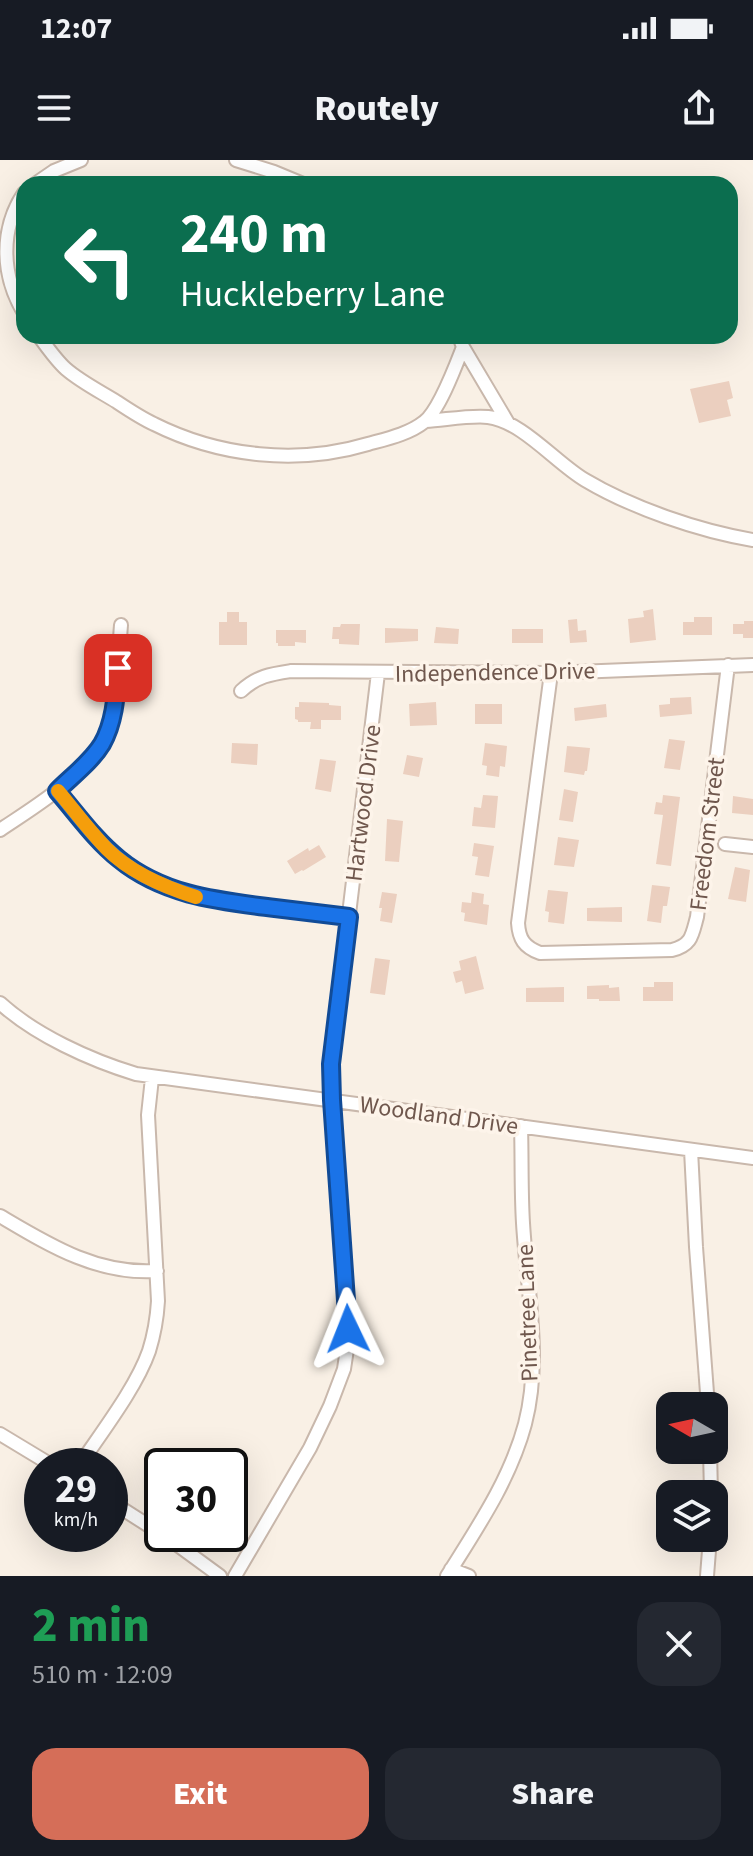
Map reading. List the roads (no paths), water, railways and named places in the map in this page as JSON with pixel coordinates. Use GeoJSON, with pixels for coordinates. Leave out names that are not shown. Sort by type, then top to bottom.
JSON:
{"type":"FeatureCollection","features":[{"type":"Feature","properties":{"kind":"street"},"geometry":{"type":"LineString","coordinates":[[47,176],[81,160]]}},
{"type":"Feature","properties":{"kind":"street"},"geometry":{"type":"LineString","coordinates":[[236,160],[284,176]]}},
{"type":"Feature","properties":{"kind":"street"},"geometry":{"type":"LineString","coordinates":[[16,201],[5,222],[0,241],[2,266],[16,300]]}},
{"type":"Feature","properties":{"kind":"street"},"geometry":{"type":"LineString","coordinates":[[46,344],[66,369],[154,424],[221,448],[255,455],[290,457],[347,451],[391,438],[426,421],[435,410],[460,344]]}},
{"type":"Feature","properties":{"kind":"street"},"geometry":{"type":"LineString","coordinates":[[463,344],[508,423]]}},
{"type":"Feature","properties":{"kind":"street"},"geometry":{"type":"LineString","coordinates":[[426,421],[488,417],[508,423],[583,479],[613,495],[669,517],[753,540]]}},
{"type":"Feature","properties":{"kind":"street"},"geometry":{"type":"LineString","coordinates":[[0,830],[57,791],[91,759],[101,745],[109,728],[116,690],[121,625]]}},
{"type":"Feature","properties":{"kind":"street","name":"Freedom Street"},"geometry":{"type":"LineString","coordinates":[[551,673],[519,934],[523,943],[540,953],[672,950],[689,943],[697,917],[728,665]]}},
{"type":"Feature","properties":{"kind":"street","name":"Independence Drive"},"geometry":{"type":"LineString","coordinates":[[241,691],[252,681],[291,671],[551,673],[753,665]]}},
{"type":"Feature","properties":{"kind":"street","name":"Hartwood Drive"},"geometry":{"type":"LineString","coordinates":[[235,1576],[310,1448],[344,1369],[347,1309],[331,1064],[378,673]]}},
{"type":"Feature","properties":{"kind":"street"},"geometry":{"type":"LineString","coordinates":[[57,791],[114,855],[146,877],[173,890],[228,903],[349,917]]}},
{"type":"Feature","properties":{"kind":"street"},"geometry":{"type":"LineString","coordinates":[[725,844],[753,847]]}},
{"type":"Feature","properties":{"kind":"street","name":"Woodland Drive"},"geometry":{"type":"LineString","coordinates":[[0,1003],[26,1023],[74,1049],[120,1069],[152,1078],[753,1158]]}},
{"type":"Feature","properties":{"kind":"street"},"geometry":{"type":"LineString","coordinates":[[91,1448],[137,1378],[155,1328],[158,1301],[148,1115],[152,1078]]}},
{"type":"Feature","properties":{"kind":"street","name":"Pinetree Lane"},"geometry":{"type":"LineString","coordinates":[[449,1573],[506,1476],[525,1424],[530,1398],[533,1345],[523,1223],[521,1126]]}},
{"type":"Feature","properties":{"kind":"street"},"geometry":{"type":"LineString","coordinates":[[691,1150],[707,1392]]}},
{"type":"Feature","properties":{"kind":"street"},"geometry":{"type":"LineString","coordinates":[[0,1216],[88,1262],[139,1272],[157,1271]]}},
{"type":"Feature","properties":{"kind":"street"},"geometry":{"type":"LineString","coordinates":[[0,1434],[24,1448]]}},
{"type":"Feature","properties":{"kind":"street"},"geometry":{"type":"LineString","coordinates":[[128,1512],[220,1576]]}},
{"type":"Feature","properties":{"kind":"street"},"geometry":{"type":"LineString","coordinates":[[707,1576],[709,1552]]}},
{"type":"Feature","properties":{"kind":"street"},"geometry":{"type":"LineString","coordinates":[[449,1573],[469,1576]]}}]}
